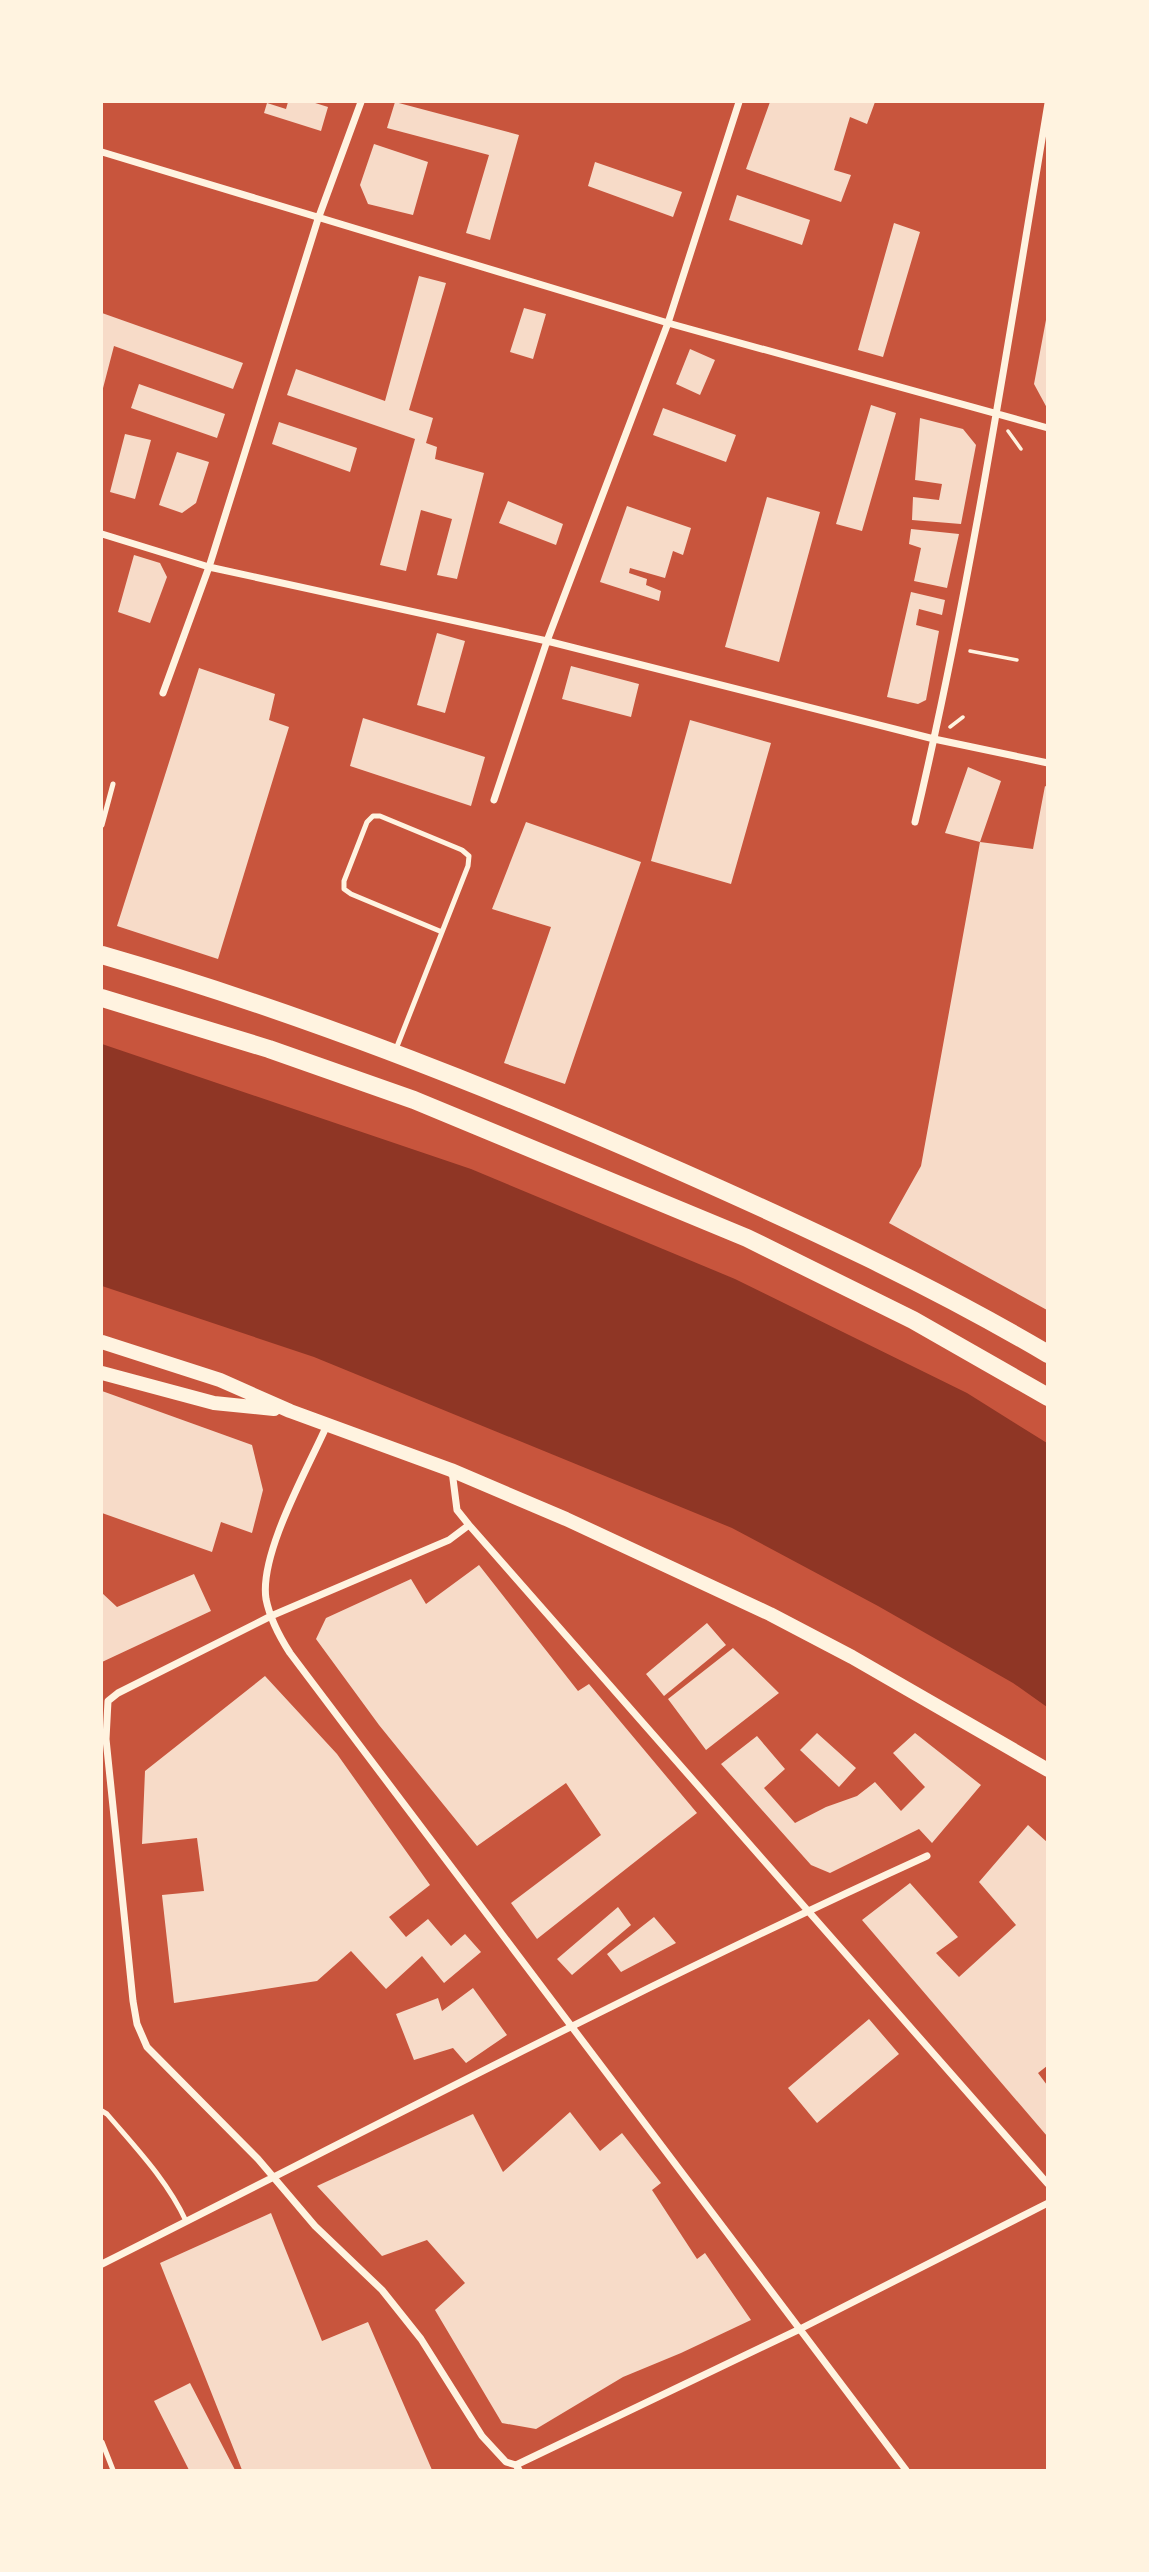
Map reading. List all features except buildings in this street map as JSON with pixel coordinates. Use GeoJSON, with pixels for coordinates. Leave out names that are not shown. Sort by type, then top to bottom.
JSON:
{"type":"FeatureCollection","features":[{"type":"Feature","properties":{"kind":"main road"},"geometry":{"type":"LineString","coordinates":[[102,955],[179,977],[394,1052],[610,1140],[793,1222],[1048,1354]]}},
{"type":"Feature","properties":{"kind":"main road"},"geometry":{"type":"LineString","coordinates":[[102,998],[269,1049],[414,1100],[747,1238],[913,1320],[1048,1397]]}},
{"type":"Feature","properties":{"kind":"main road"},"geometry":{"type":"LineString","coordinates":[[102,1342],[220,1380],[290,1411],[452,1470],[578,1524],[770,1614],[852,1657],[1048,1770]]}},
{"type":"Feature","properties":{"kind":"main road"},"geometry":{"type":"LineString","coordinates":[[102,1373],[214,1403],[290,1411]]}},
{"type":"Feature","properties":{"kind":"street"},"geometry":{"type":"LineString","coordinates":[[163,694],[209,568],[318,219],[361,102]]}},
{"type":"Feature","properties":{"kind":"street"},"geometry":{"type":"LineString","coordinates":[[494,800],[547,641],[668,323],[739,102]]}},
{"type":"Feature","properties":{"kind":"street"},"geometry":{"type":"LineString","coordinates":[[915,822],[934,739],[997,414],[1048,103]]}},
{"type":"Feature","properties":{"kind":"street"},"geometry":{"type":"LineString","coordinates":[[102,152],[668,323],[1048,428]]}},
{"type":"Feature","properties":{"kind":"street"},"geometry":{"type":"LineString","coordinates":[[102,534],[209,568],[547,641],[934,739],[1048,762]]}},
{"type":"Feature","properties":{"kind":"street"},"geometry":{"type":"LineString","coordinates":[[328,1423],[268,1559],[266,1597],[277,1632],[290,1653],[906,2470]]}},
{"type":"Feature","properties":{"kind":"street"},"geometry":{"type":"LineString","coordinates":[[452,1470],[457,1510],[469,1525],[1048,2184]]}},
{"type":"Feature","properties":{"kind":"street"},"geometry":{"type":"LineString","coordinates":[[469,1525],[449,1540],[271,1616],[149,1676],[108,1701],[106,1739],[137,2024],[147,2047],[163,2067],[274,2178],[315,2226],[401,2311],[482,2436],[506,2462],[518,2468],[1048,2203]]}},
{"type":"Feature","properties":{"kind":"street"},"geometry":{"type":"LineString","coordinates":[[102,2264],[572,2026],[806,1911],[927,1856]]}},
{"type":"Feature","properties":{"kind":"lane"},"geometry":{"type":"LineString","coordinates":[[102,825],[113,784]]}},
{"type":"Feature","properties":{"kind":"lane"},"geometry":{"type":"LineString","coordinates":[[394,1052],[442,932],[468,866],[469,856],[462,850],[380,816],[373,816],[367,822],[344,881],[344,889],[442,932]]}},
{"type":"Feature","properties":{"kind":"lane"},"geometry":{"type":"LineString","coordinates":[[102,2111],[166,2183],[186,2221]]}},
{"type":"Feature","properties":{"kind":"lane"},"geometry":{"type":"LineString","coordinates":[[102,2442],[113,2470]]}},
{"type":"Feature","properties":{"kind":"path"},"geometry":{"type":"LineString","coordinates":[[970,651],[1017,660]]}},
{"type":"Feature","properties":{"kind":"shaded area"},"geometry":{"type":"Polygon","coordinates":[[[102,1044],[471,1169],[735,1279],[967,1393],[1047,1443],[1047,1707],[1013,1683],[878,1606],[732,1528],[314,1357],[102,1286],[102,1044]]]}}]}
